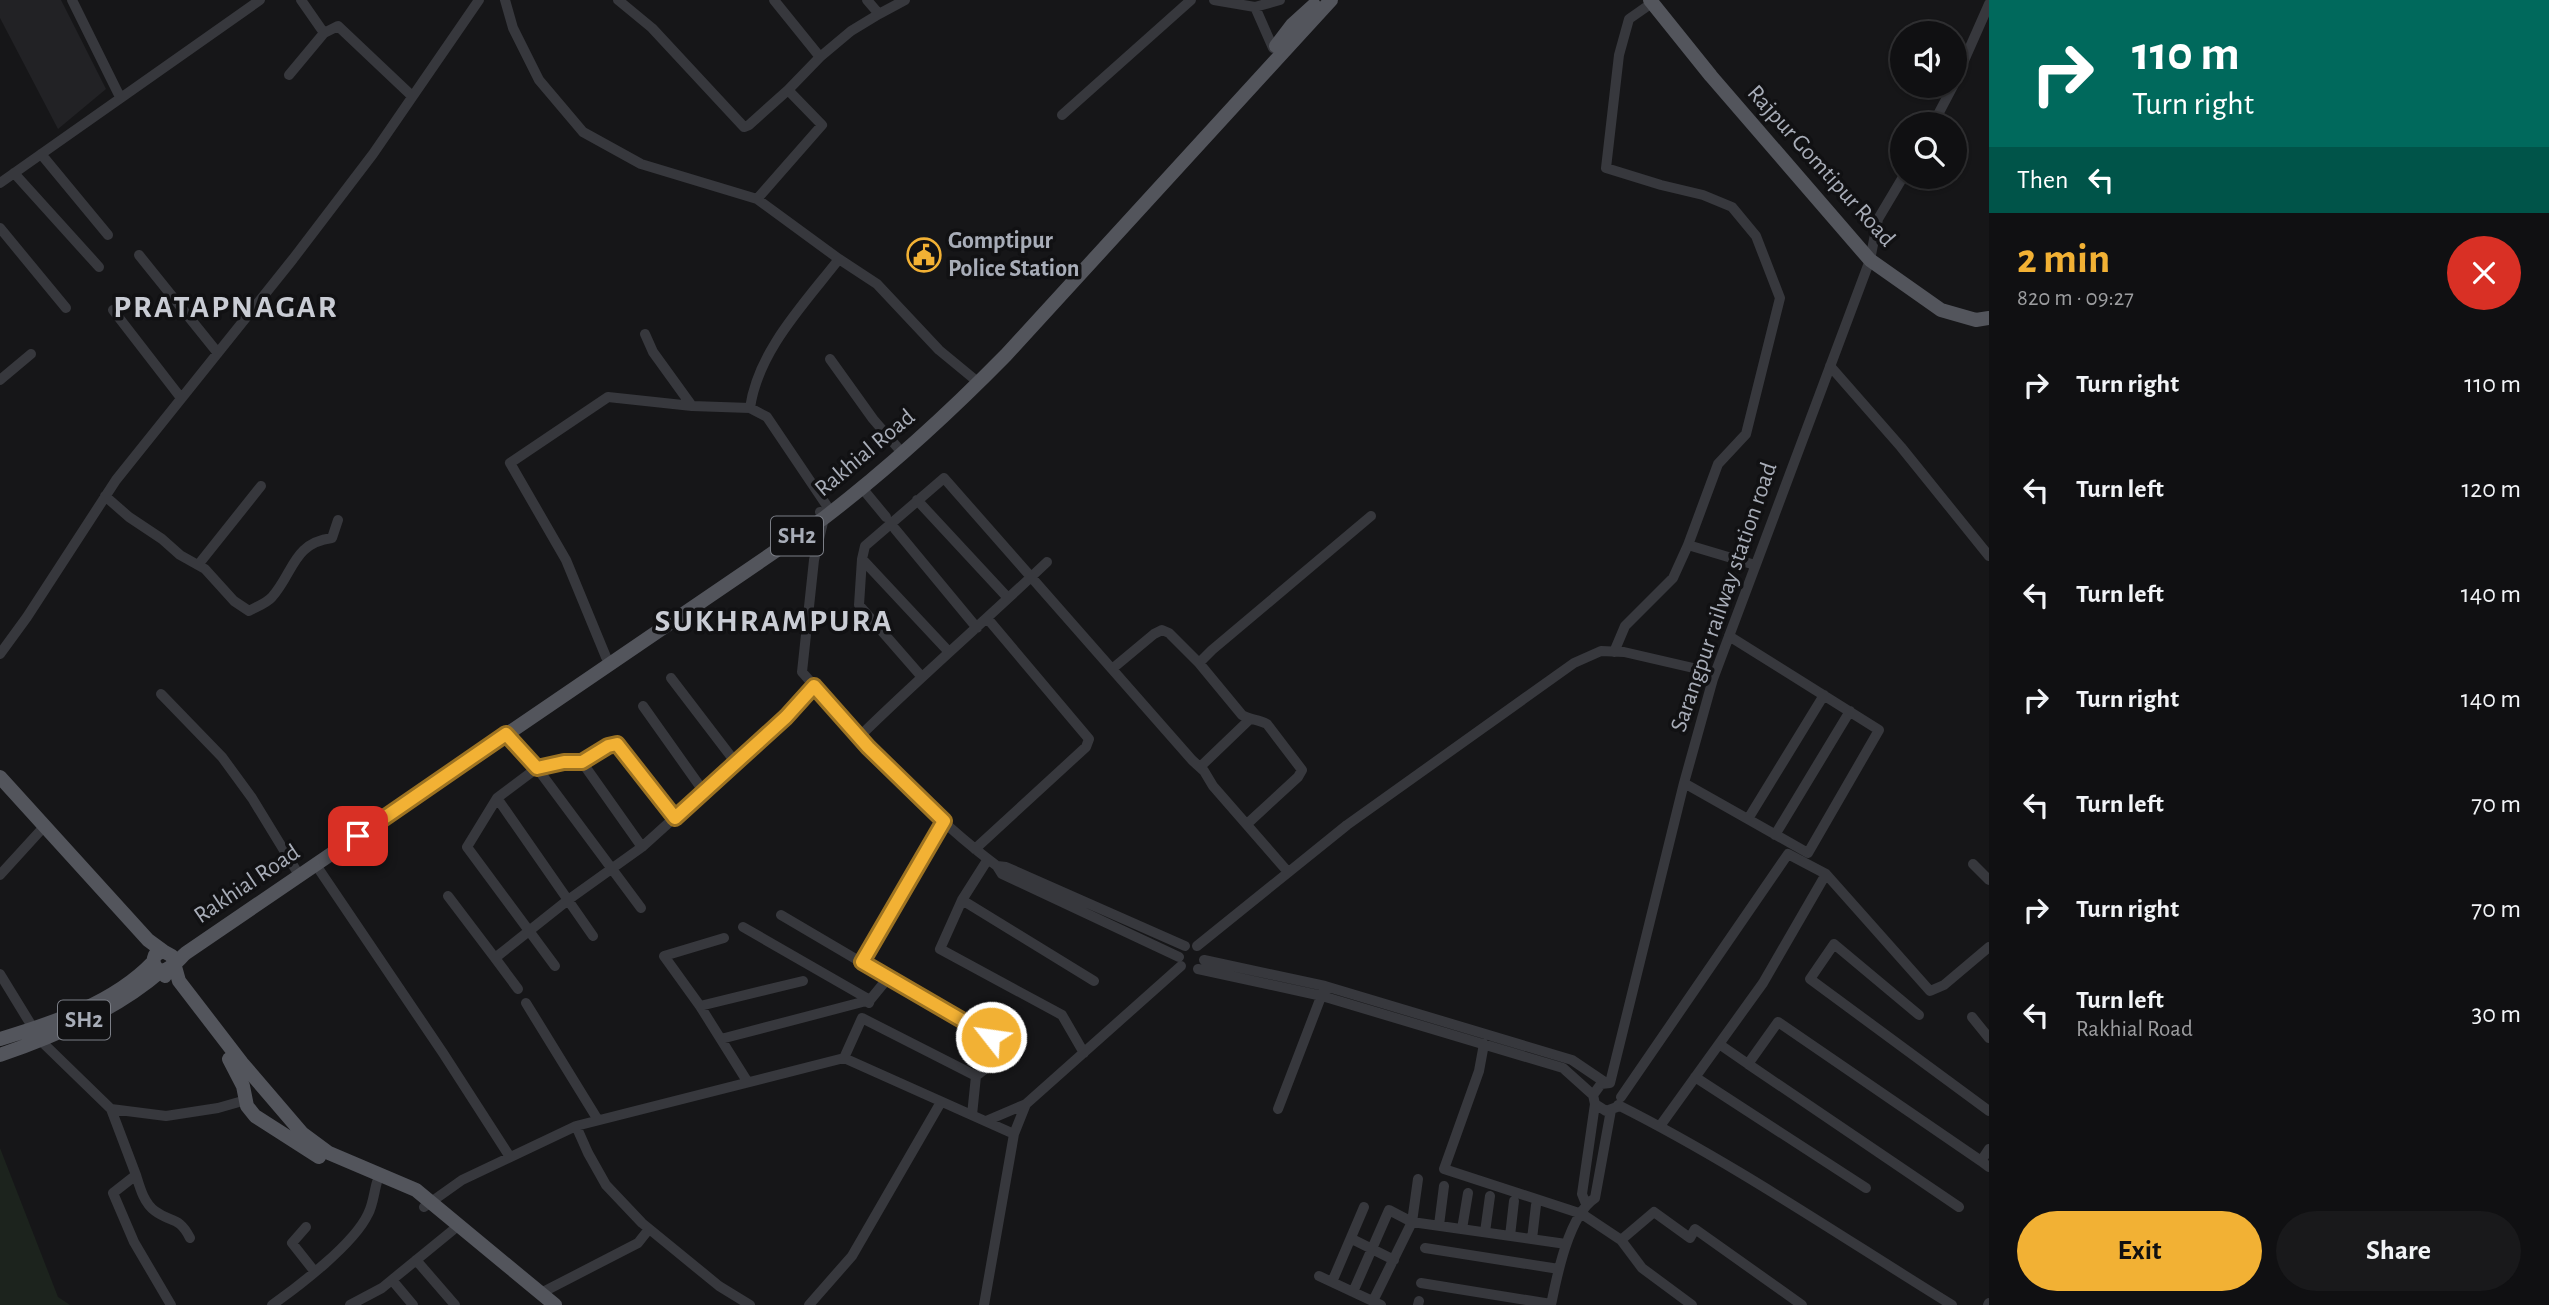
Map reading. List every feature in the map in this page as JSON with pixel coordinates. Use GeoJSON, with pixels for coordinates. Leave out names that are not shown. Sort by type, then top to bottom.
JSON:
{"type":"FeatureCollection","features":[{"type":"Feature","properties":{"kind":"main road","name":"Rakhial Road"},"geometry":{"type":"LineString","coordinates":[[162,960],[316,865],[824,512],[977,380],[1252,77],[1292,26],[1319,0]]}},
{"type":"Feature","properties":{"kind":"main road","name":"Rakhial Road"},"geometry":{"type":"LineString","coordinates":[[0,1055],[37,1035],[97,1014],[146,984],[162,960],[606,657],[862,488],[977,380],[1331,0]]}},
{"type":"Feature","properties":{"kind":"main road","name":"Rajpur Gomtipur Road"},"geometry":{"type":"LineString","coordinates":[[1651,1],[1711,76],[1870,260],[1941,310],[1976,320],[1989,318]]}},
{"type":"Feature","properties":{"kind":"main road"},"geometry":{"type":"LineString","coordinates":[[0,777],[148,940],[234,1065],[254,1116],[299,1137],[327,1157],[428,1204],[542,1299]]}},
{"type":"Feature","properties":{"kind":"main road"},"geometry":{"type":"LineString","coordinates":[[0,786],[142,943],[162,960],[299,1137]]}},
{"type":"Feature","properties":{"kind":"main road","name":"Rakhial Road"},"geometry":{"type":"LineString","coordinates":[[0,1039],[37,1035]]}},
{"type":"Feature","properties":{"kind":"main road"},"geometry":{"type":"LineString","coordinates":[[246,1100],[258,1092],[270,1098]]}},
{"type":"Feature","properties":{"kind":"main road"},"geometry":{"type":"LineString","coordinates":[[327,1157],[416,1190],[453,1230],[542,1299],[555,1305]]}},
{"type":"Feature","properties":{"kind":"street"},"geometry":{"type":"LineString","coordinates":[[72,0],[120,97]]}},
{"type":"Feature","properties":{"kind":"street"},"geometry":{"type":"LineString","coordinates":[[0,183],[260,0]]}},
{"type":"Feature","properties":{"kind":"street"},"geometry":{"type":"LineString","coordinates":[[301,0],[324,33]]}},
{"type":"Feature","properties":{"kind":"street"},"geometry":{"type":"LineString","coordinates":[[0,654],[105,496],[373,154],[479,0]]}},
{"type":"Feature","properties":{"kind":"street"},"geometry":{"type":"LineString","coordinates":[[505,0],[513,28],[539,80],[583,132],[641,164],[758,199],[839,260],[877,284],[939,350],[977,380]]}},
{"type":"Feature","properties":{"kind":"street"},"geometry":{"type":"LineString","coordinates":[[618,0],[652,28],[744,127],[851,31],[905,0]]}},
{"type":"Feature","properties":{"kind":"street"},"geometry":{"type":"LineString","coordinates":[[774,0],[820,57]]}},
{"type":"Feature","properties":{"kind":"street"},"geometry":{"type":"LineString","coordinates":[[867,0],[879,14]]}},
{"type":"Feature","properties":{"kind":"street"},"geometry":{"type":"LineString","coordinates":[[1062,115],[1191,0]]}},
{"type":"Feature","properties":{"kind":"street"},"geometry":{"type":"LineString","coordinates":[[1214,0],[1255,7],[1280,0]]}},
{"type":"Feature","properties":{"kind":"street"},"geometry":{"type":"LineString","coordinates":[[1614,652],[1625,626],[1673,578],[1718,464],[1745,434],[1780,298],[1756,236],[1732,208],[1703,195],[1606,168],[1619,55],[1629,19],[1651,1]]}},
{"type":"Feature","properties":{"kind":"street"},"geometry":{"type":"LineString","coordinates":[[1967,54],[1989,4]]}},
{"type":"Feature","properties":{"kind":"street"},"geometry":{"type":"LineString","coordinates":[[1255,7],[1273,48]]}},
{"type":"Feature","properties":{"kind":"street"},"geometry":{"type":"LineString","coordinates":[[289,75],[324,33],[338,26],[412,96]]}},
{"type":"Feature","properties":{"kind":"street"},"geometry":{"type":"LineString","coordinates":[[758,199],[822,125],[788,90]]}},
{"type":"Feature","properties":{"kind":"street"},"geometry":{"type":"LineString","coordinates":[[41,154],[108,235]]}},
{"type":"Feature","properties":{"kind":"street"},"geometry":{"type":"LineString","coordinates":[[14,173],[99,267]]}},
{"type":"Feature","properties":{"kind":"street","name":"Sarangpur railway station road"},"geometry":{"type":"LineString","coordinates":[[1608,1083],[1684,783],[1715,673],[1870,260],[1878,219],[1896,189]]}},
{"type":"Feature","properties":{"kind":"street"},"geometry":{"type":"LineString","coordinates":[[0,228],[66,308]]}},
{"type":"Feature","properties":{"kind":"street"},"geometry":{"type":"LineString","coordinates":[[139,255],[217,352]]}},
{"type":"Feature","properties":{"kind":"street"},"geometry":{"type":"LineString","coordinates":[[750,408],[753,386],[779,336],[839,260]]}},
{"type":"Feature","properties":{"kind":"street"},"geometry":{"type":"LineString","coordinates":[[113,310],[181,398]]}},
{"type":"Feature","properties":{"kind":"street"},"geometry":{"type":"LineString","coordinates":[[645,334],[653,352],[692,406]]}},
{"type":"Feature","properties":{"kind":"street"},"geometry":{"type":"LineString","coordinates":[[0,380],[31,354]]}},
{"type":"Feature","properties":{"kind":"street"},"geometry":{"type":"LineString","coordinates":[[830,359],[873,419],[898,448]]}},
{"type":"Feature","properties":{"kind":"street"},"geometry":{"type":"LineString","coordinates":[[1830,366],[1901,447],[1989,556]]}},
{"type":"Feature","properties":{"kind":"street"},"geometry":{"type":"LineString","coordinates":[[606,657],[566,560],[510,463],[608,397],[692,406],[750,408],[767,417],[824,512],[814,561],[802,672],[859,737],[1002,874],[1180,962],[1189,971],[1198,970],[1324,991],[1563,1068],[1602,1110],[1617,1104],[1791,849]]}},
{"type":"Feature","properties":{"kind":"street"},"geometry":{"type":"LineString","coordinates":[[921,676],[859,605],[862,559],[865,546],[944,478],[1200,768],[1288,872]]}},
{"type":"Feature","properties":{"kind":"street"},"geometry":{"type":"LineString","coordinates":[[198,565],[261,486]]}},
{"type":"Feature","properties":{"kind":"street"},"geometry":{"type":"LineString","coordinates":[[862,488],[886,517]]}},
{"type":"Feature","properties":{"kind":"street"},"geometry":{"type":"LineString","coordinates":[[105,496],[129,517],[217,580],[234,601],[249,611],[271,598],[302,550],[319,540],[332,538],[338,520]]}},
{"type":"Feature","properties":{"kind":"street"},"geometry":{"type":"LineString","coordinates":[[917,500],[1008,598]]}},
{"type":"Feature","properties":{"kind":"street"},"geometry":{"type":"LineString","coordinates":[[1199,663],[1212,649],[1371,516]]}},
{"type":"Feature","properties":{"kind":"street"},"geometry":{"type":"LineString","coordinates":[[895,529],[977,628]]}},
{"type":"Feature","properties":{"kind":"street"},"geometry":{"type":"LineString","coordinates":[[1688,545],[1755,565]]}},
{"type":"Feature","properties":{"kind":"street"},"geometry":{"type":"LineString","coordinates":[[862,559],[949,652]]}},
{"type":"Feature","properties":{"kind":"street"},"geometry":{"type":"LineString","coordinates":[[859,737],[921,676],[1047,562]]}},
{"type":"Feature","properties":{"kind":"street"},"geometry":{"type":"LineString","coordinates":[[975,849],[1086,747],[1089,739],[987,618]]}},
{"type":"Feature","properties":{"kind":"street"},"geometry":{"type":"LineString","coordinates":[[1112,669],[1162,630],[1169,633],[1199,663],[1242,715],[1249,720],[1267,724],[1302,770],[1298,777],[1247,824]]}},
{"type":"Feature","properties":{"kind":"street"},"geometry":{"type":"LineString","coordinates":[[1729,636],[1879,730],[1808,853],[1791,849]]}},
{"type":"Feature","properties":{"kind":"street"},"geometry":{"type":"LineString","coordinates":[[986,1121],[1026,1104],[1180,962],[1191,946],[1347,825],[1574,663],[1601,651],[1715,673]]}},
{"type":"Feature","properties":{"kind":"street"},"geometry":{"type":"LineString","coordinates":[[671,678],[736,763]]}},
{"type":"Feature","properties":{"kind":"street"},"geometry":{"type":"LineString","coordinates":[[495,958],[568,900],[642,847],[786,717],[814,686]]}},
{"type":"Feature","properties":{"kind":"street"},"geometry":{"type":"LineString","coordinates":[[162,694],[222,757],[252,798],[296,870]]}},
{"type":"Feature","properties":{"kind":"street"},"geometry":{"type":"LineString","coordinates":[[1748,819],[1824,695]]}},
{"type":"Feature","properties":{"kind":"street"},"geometry":{"type":"LineString","coordinates":[[643,706],[704,792]]}},
{"type":"Feature","properties":{"kind":"street"},"geometry":{"type":"LineString","coordinates":[[1775,835],[1850,711]]}},
{"type":"Feature","properties":{"kind":"street"},"geometry":{"type":"LineString","coordinates":[[1200,768],[1249,720]]}},
{"type":"Feature","properties":{"kind":"street"},"geometry":{"type":"LineString","coordinates":[[506,734],[537,768],[641,908]]}},
{"type":"Feature","properties":{"kind":"street"},"geometry":{"type":"LineString","coordinates":[[555,966],[467,847],[497,798],[537,768],[564,762],[582,762],[608,746],[617,744],[675,818]]}},
{"type":"Feature","properties":{"kind":"street"},"geometry":{"type":"LineString","coordinates":[[582,762],[642,847]]}},
{"type":"Feature","properties":{"kind":"street"},"geometry":{"type":"LineString","coordinates":[[1684,783],[1775,835],[1826,874],[1930,991],[1944,985],[1989,947]]}},
{"type":"Feature","properties":{"kind":"street"},"geometry":{"type":"LineString","coordinates":[[497,798],[593,936]]}},
{"type":"Feature","properties":{"kind":"street"},"geometry":{"type":"LineString","coordinates":[[862,962],[944,821]]}},
{"type":"Feature","properties":{"kind":"street"},"geometry":{"type":"LineString","coordinates":[[0,875],[41,830]]}},
{"type":"Feature","properties":{"kind":"street"},"geometry":{"type":"LineString","coordinates":[[993,863],[962,900],[940,949],[1062,1015],[1084,1053]]}},
{"type":"Feature","properties":{"kind":"street"},"geometry":{"type":"LineString","coordinates":[[993,863],[1203,952],[1205,960],[1198,970]]}},
{"type":"Feature","properties":{"kind":"street"},"geometry":{"type":"LineString","coordinates":[[1973,864],[1989,880]]}},
{"type":"Feature","properties":{"kind":"street"},"geometry":{"type":"LineString","coordinates":[[316,865],[436,1041],[510,1157]]}},
{"type":"Feature","properties":{"kind":"street"},"geometry":{"type":"LineString","coordinates":[[1660,1126],[1763,983],[1826,874]]}},
{"type":"Feature","properties":{"kind":"street"},"geometry":{"type":"LineString","coordinates":[[448,896],[518,989]]}},
{"type":"Feature","properties":{"kind":"street"},"geometry":{"type":"LineString","coordinates":[[962,900],[1094,981]]}},
{"type":"Feature","properties":{"kind":"street"},"geometry":{"type":"LineString","coordinates":[[781,915],[1012,1048],[976,1076],[972,1115]]}},
{"type":"Feature","properties":{"kind":"street"},"geometry":{"type":"LineString","coordinates":[[743,927],[870,1000]]}},
{"type":"Feature","properties":{"kind":"street"},"geometry":{"type":"LineString","coordinates":[[723,938],[664,956],[700,1006],[747,1081]]}},
{"type":"Feature","properties":{"kind":"street"},"geometry":{"type":"LineString","coordinates":[[1919,1015],[1834,944],[1810,979],[1989,1111]]}},
{"type":"Feature","properties":{"kind":"street"},"geometry":{"type":"LineString","coordinates":[[1205,960],[1572,1060],[1618,1088],[1617,1104],[1595,1198],[1584,1209],[1566,1244],[1551,1305],[1421,1283]]}},
{"type":"Feature","properties":{"kind":"street"},"geometry":{"type":"LineString","coordinates":[[0,974],[37,1035],[111,1109],[144,1197],[154,1210],[180,1224],[190,1238]]}},
{"type":"Feature","properties":{"kind":"street"},"geometry":{"type":"LineString","coordinates":[[844,1058],[870,1000],[888,978]]}},
{"type":"Feature","properties":{"kind":"street"},"geometry":{"type":"LineString","coordinates":[[700,1006],[803,981]]}},
{"type":"Feature","properties":{"kind":"street"},"geometry":{"type":"LineString","coordinates":[[1278,1109],[1324,991]]}},
{"type":"Feature","properties":{"kind":"street"},"geometry":{"type":"LineString","coordinates":[[721,1039],[870,1000]]}},
{"type":"Feature","properties":{"kind":"street"},"geometry":{"type":"LineString","coordinates":[[526,1003],[598,1119]]}},
{"type":"Feature","properties":{"kind":"street"},"geometry":{"type":"LineString","coordinates":[[1972,1017],[1989,1038]]}},
{"type":"Feature","properties":{"kind":"street"},"geometry":{"type":"LineString","coordinates":[[862,1018],[976,1076]]}},
{"type":"Feature","properties":{"kind":"street"},"geometry":{"type":"LineString","coordinates":[[1748,1064],[1778,1022],[1985,1164],[1989,1149]]}},
{"type":"Feature","properties":{"kind":"street"},"geometry":{"type":"LineString","coordinates":[[1484,1044],[1479,1070],[1444,1169],[1584,1209],[1621,1240],[1642,1268],[1692,1305]]}},
{"type":"Feature","properties":{"kind":"street"},"geometry":{"type":"LineString","coordinates":[[1719,1044],[1959,1207]]}},
{"type":"Feature","properties":{"kind":"street"},"geometry":{"type":"LineString","coordinates":[[428,1204],[462,1180],[576,1126],[844,1058],[1014,1134]]}},
{"type":"Feature","properties":{"kind":"street"},"geometry":{"type":"LineString","coordinates":[[1695,1077],[1866,1188]]}},
{"type":"Feature","properties":{"kind":"street"},"geometry":{"type":"LineString","coordinates":[[1584,1209],[1582,1194],[1594,1100],[1598,1087],[1608,1083]]}},
{"type":"Feature","properties":{"kind":"street"},"geometry":{"type":"LineString","coordinates":[[111,1109],[166,1116],[218,1108],[246,1100]]}},
{"type":"Feature","properties":{"kind":"street"},"geometry":{"type":"LineString","coordinates":[[809,1305],[852,1256],[941,1101]]}},
{"type":"Feature","properties":{"kind":"street"},"geometry":{"type":"LineString","coordinates":[[984,1305],[1014,1134],[1026,1104]]}},
{"type":"Feature","properties":{"kind":"street"},"geometry":{"type":"LineString","coordinates":[[1617,1104],[1660,1126],[1952,1305]]}},
{"type":"Feature","properties":{"kind":"street"},"geometry":{"type":"LineString","coordinates":[[218,1108],[240,1110],[254,1116]]}},
{"type":"Feature","properties":{"kind":"street"},"geometry":{"type":"LineString","coordinates":[[576,1126],[606,1185],[649,1229],[719,1286],[750,1305]]}},
{"type":"Feature","properties":{"kind":"street"},"geometry":{"type":"LineString","coordinates":[[136,1175],[113,1193],[134,1242],[171,1305]]}},
{"type":"Feature","properties":{"kind":"street"},"geometry":{"type":"LineString","coordinates":[[1319,1276],[1377,1303],[1412,1222],[1418,1180]]}},
{"type":"Feature","properties":{"kind":"street"},"geometry":{"type":"LineString","coordinates":[[272,1305],[315,1272],[358,1229],[369,1214],[377,1182]]}},
{"type":"Feature","properties":{"kind":"street"},"geometry":{"type":"LineString","coordinates":[[1439,1225],[1444,1186]]}},
{"type":"Feature","properties":{"kind":"street"},"geometry":{"type":"LineString","coordinates":[[1462,1229],[1468,1193]]}},
{"type":"Feature","properties":{"kind":"street"},"geometry":{"type":"LineString","coordinates":[[1485,1232],[1490,1196]]}},
{"type":"Feature","properties":{"kind":"street"},"geometry":{"type":"LineString","coordinates":[[1510,1236],[1514,1201]]}},
{"type":"Feature","properties":{"kind":"street"},"geometry":{"type":"LineString","coordinates":[[1532,1239],[1536,1205]]}},
{"type":"Feature","properties":{"kind":"street"},"geometry":{"type":"LineString","coordinates":[[1332,1282],[1364,1207]]}},
{"type":"Feature","properties":{"kind":"street"},"geometry":{"type":"LineString","coordinates":[[1353,1292],[1389,1210],[1412,1222],[1566,1244]]}},
{"type":"Feature","properties":{"kind":"street"},"geometry":{"type":"LineString","coordinates":[[1621,1240],[1654,1212],[1690,1238],[1695,1229],[1802,1305]]}},
{"type":"Feature","properties":{"kind":"street"},"geometry":{"type":"LineString","coordinates":[[306,1227],[292,1243],[315,1272]]}},
{"type":"Feature","properties":{"kind":"street"},"geometry":{"type":"LineString","coordinates":[[542,1299],[638,1243],[649,1229]]}},
{"type":"Feature","properties":{"kind":"street"},"geometry":{"type":"LineString","coordinates":[[350,1305],[382,1288],[453,1230]]}},
{"type":"Feature","properties":{"kind":"street"},"geometry":{"type":"LineString","coordinates":[[1352,1239],[1394,1260]]}},
{"type":"Feature","properties":{"kind":"street"},"geometry":{"type":"LineString","coordinates":[[1425,1248],[1559,1269]]}},
{"type":"Feature","properties":{"kind":"street"},"geometry":{"type":"LineString","coordinates":[[416,1260],[455,1305]]}},
{"type":"Feature","properties":{"kind":"street"},"geometry":{"type":"LineString","coordinates":[[392,1280],[413,1305]]}},
{"type":"Feature","properties":{"kind":"shaded area"},"geometry":{"type":"Polygon","coordinates":[[[0,0],[61,0],[106,89],[58,129],[0,18],[0,0]]]}},
{"type":"Feature","properties":{"kind":"shaded area"},"geometry":{"type":"Polygon","coordinates":[[[0,1148],[58,1297],[70,1305],[0,1305],[0,1148]]]}},
{"type":"Feature","properties":{"kind":"place","name":"Gomptipur Police Station"},"geometry":{"type":"Point","coordinates":[924,255]}},
{"type":"Feature","properties":{"kind":"district","name":"PRATAPNAGAR"},"geometry":{"type":"Point","coordinates":[226,307]}},
{"type":"Feature","properties":{"kind":"district","name":"SUKHRAMPURA"},"geometry":{"type":"Point","coordinates":[774,621]}},
{"type":"Feature","properties":{"kind":"route"},"geometry":{"type":"LineString","coordinates":[[358,836],[506,734],[537,768],[578,760],[582,762],[615,743],[675,818],[786,717],[814,686],[868,747],[944,821],[862,962],[991,1037]]}}]}
